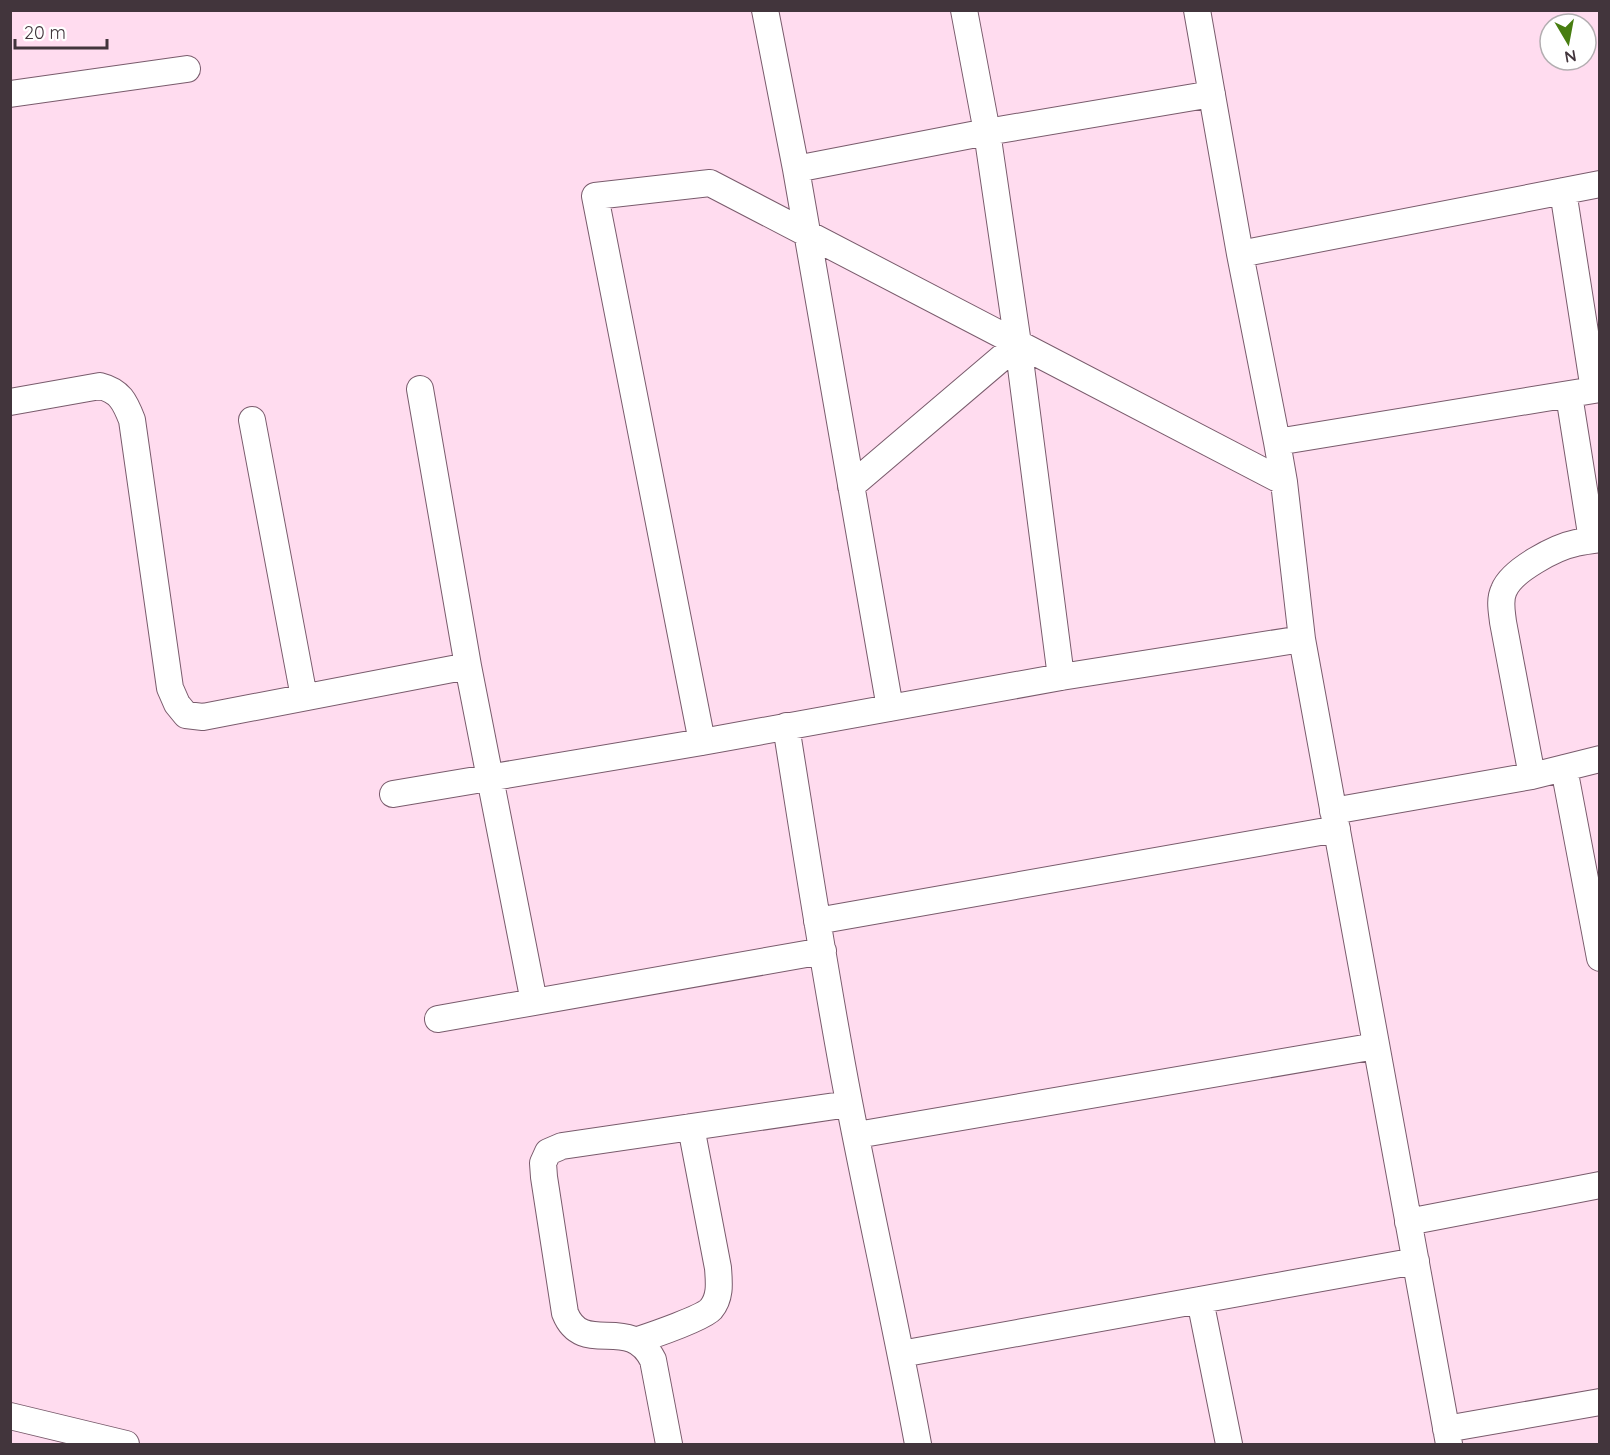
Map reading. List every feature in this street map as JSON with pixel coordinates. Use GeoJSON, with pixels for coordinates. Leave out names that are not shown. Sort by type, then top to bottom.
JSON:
{"type":"FeatureCollection","features":[{"type":"Feature","properties":{"kind":"street"},"geometry":{"type":"LineString","coordinates":[[765,10],[890,708]]}},
{"type":"Feature","properties":{"kind":"street"},"geometry":{"type":"LineString","coordinates":[[964,10],[987,132],[1018,344],[1061,677]]}},
{"type":"Feature","properties":{"kind":"street"},"geometry":{"type":"LineString","coordinates":[[1197,10],[1240,254],[1284,482],[1302,639],[1448,1437],[1599,1402]]}},
{"type":"Feature","properties":{"kind":"street"},"geometry":{"type":"LineString","coordinates":[[10,94],[187,69]]}},
{"type":"Feature","properties":{"kind":"street"},"geometry":{"type":"LineString","coordinates":[[795,169],[987,132],[1212,94]]}},
{"type":"Feature","properties":{"kind":"street"},"geometry":{"type":"LineString","coordinates":[[702,742],[596,196],[710,183],[1284,482]]}},
{"type":"Feature","properties":{"kind":"street"},"geometry":{"type":"LineString","coordinates":[[1240,254],[1599,184]]}},
{"type":"Feature","properties":{"kind":"street"},"geometry":{"type":"LineString","coordinates":[[1277,442],[1597,390],[1563,191]]}},
{"type":"Feature","properties":{"kind":"street"},"geometry":{"type":"LineString","coordinates":[[850,486],[1018,344]]}},
{"type":"Feature","properties":{"kind":"street"},"geometry":{"type":"LineString","coordinates":[[10,402],[100,386],[114,390],[124,400],[132,420],[170,688],[177,704],[186,715],[203,717],[468,666]]}},
{"type":"Feature","properties":{"kind":"street"},"geometry":{"type":"LineString","coordinates":[[420,388],[468,666],[534,1002]]}},
{"type":"Feature","properties":{"kind":"street"},"geometry":{"type":"LineString","coordinates":[[1532,776],[1501,602],[1504,589],[1521,570],[1555,550],[1575,543],[1596,540],[1569,394]]}},
{"type":"Feature","properties":{"kind":"street"},"geometry":{"type":"LineString","coordinates":[[252,420],[304,697]]}},
{"type":"Feature","properties":{"kind":"street"},"geometry":{"type":"LineString","coordinates":[[393,794],[702,742],[1061,677],[1302,639]]}},
{"type":"Feature","properties":{"kind":"street"},"geometry":{"type":"LineString","coordinates":[[786,726],[849,1104],[918,1444]]}},
{"type":"Feature","properties":{"kind":"street"},"geometry":{"type":"LineString","coordinates":[[817,921],[1335,820],[1599,759]]}},
{"type":"Feature","properties":{"kind":"street"},"geometry":{"type":"LineString","coordinates":[[1564,768],[1599,958]]}},
{"type":"Feature","properties":{"kind":"street"},"geometry":{"type":"LineString","coordinates":[[438,1019],[823,951]]}},
{"type":"Feature","properties":{"kind":"street"},"geometry":{"type":"LineString","coordinates":[[857,1135],[1376,1046]]}},
{"type":"Feature","properties":{"kind":"street"},"geometry":{"type":"LineString","coordinates":[[669,1444],[653,1360],[648,1348],[638,1340],[621,1336],[585,1335],[570,1325],[565,1313],[543,1163],[548,1152],[562,1146],[849,1104]]}},
{"type":"Feature","properties":{"kind":"street"},"geometry":{"type":"LineString","coordinates":[[638,1340],[711,1310],[718,1297],[720,1284],[718,1268],[692,1127]]}},
{"type":"Feature","properties":{"kind":"street"},"geometry":{"type":"LineString","coordinates":[[1408,1222],[1599,1185]]}},
{"type":"Feature","properties":{"kind":"street"},"geometry":{"type":"LineString","coordinates":[[901,1354],[1416,1261]]}},
{"type":"Feature","properties":{"kind":"street"},"geometry":{"type":"LineString","coordinates":[[1200,1300],[1229,1444]]}},
{"type":"Feature","properties":{"kind":"street"},"geometry":{"type":"LineString","coordinates":[[10,1416],[126,1444]]}}]}
